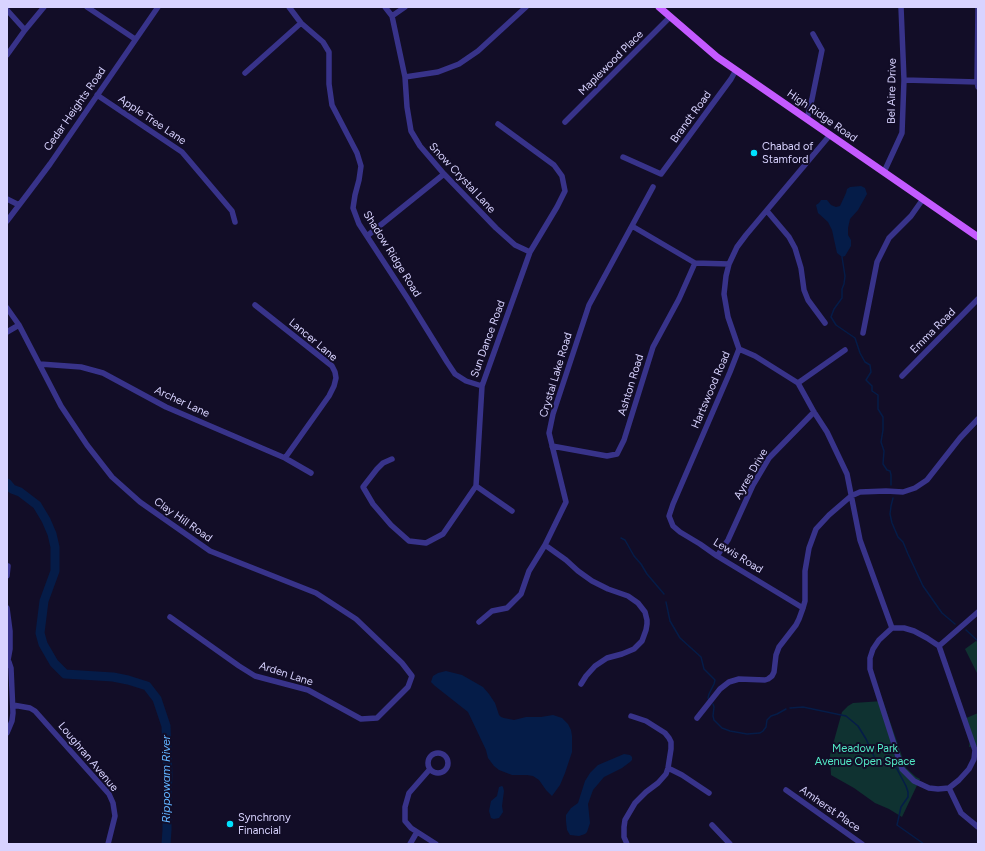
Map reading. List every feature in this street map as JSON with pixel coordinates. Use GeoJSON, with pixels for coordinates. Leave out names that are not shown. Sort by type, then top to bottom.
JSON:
{"type":"FeatureCollection","features":[{"type":"Feature","properties":{"kind":"main road","name":"High Ridge Road"},"geometry":{"type":"LineString","coordinates":[[659,7],[717,57],[978,238]]}},
{"type":"Feature","properties":{"kind":"street"},"geometry":{"type":"LineString","coordinates":[[7,55],[44,7]]}},
{"type":"Feature","properties":{"kind":"street"},"geometry":{"type":"LineString","coordinates":[[87,7],[135,39]]}},
{"type":"Feature","properties":{"kind":"street","name":"Cedar Heights Road"},"geometry":{"type":"LineString","coordinates":[[7,221],[46,169],[158,7]]}},
{"type":"Feature","properties":{"kind":"street","name":"Shadow Ridge Road"},"geometry":{"type":"LineString","coordinates":[[290,7],[301,23],[323,42],[329,52],[329,84],[332,106],[357,153],[361,166],[353,208],[359,224],[455,374],[466,381],[482,386]]}},
{"type":"Feature","properties":{"kind":"street","name":"Snow Crystal Lane"},"geometry":{"type":"LineString","coordinates":[[385,7],[392,16],[405,77],[407,107],[411,131],[420,146],[444,174],[496,228],[515,245],[530,252]]}},
{"type":"Feature","properties":{"kind":"street"},"geometry":{"type":"LineString","coordinates":[[392,16],[405,7]]}},
{"type":"Feature","properties":{"kind":"street"},"geometry":{"type":"LineString","coordinates":[[405,77],[438,72],[459,64],[478,51],[526,7]]}},
{"type":"Feature","properties":{"kind":"street","name":"Bel Aire Drive"},"geometry":{"type":"LineString","coordinates":[[884,172],[902,133],[904,80],[901,7]]}},
{"type":"Feature","properties":{"kind":"street"},"geometry":{"type":"LineString","coordinates":[[904,80],[978,83],[978,7]]}},
{"type":"Feature","properties":{"kind":"street"},"geometry":{"type":"LineString","coordinates":[[7,10],[25,30]]}},
{"type":"Feature","properties":{"kind":"street","name":"Maplewood Place"},"geometry":{"type":"LineString","coordinates":[[565,122],[670,17]]}},
{"type":"Feature","properties":{"kind":"street"},"geometry":{"type":"LineString","coordinates":[[245,73],[301,23]]}},
{"type":"Feature","properties":{"kind":"street"},"geometry":{"type":"LineString","coordinates":[[807,119],[822,50],[813,34]]}},
{"type":"Feature","properties":{"kind":"street","name":"Brandt Road"},"geometry":{"type":"LineString","coordinates":[[623,157],[661,174],[731,80],[736,70]]}},
{"type":"Feature","properties":{"kind":"street","name":"Apple Tree Lane"},"geometry":{"type":"LineString","coordinates":[[97,95],[182,152],[232,212],[235,222]]}},
{"type":"Feature","properties":{"kind":"street","name":"Sun Dance Road"},"geometry":{"type":"LineString","coordinates":[[476,486],[482,386],[530,252],[565,191],[562,176],[554,165],[498,124]]}},
{"type":"Feature","properties":{"kind":"street","name":"Hartswood Road"},"geometry":{"type":"LineString","coordinates":[[669,516],[739,349],[728,316],[724,294],[729,264],[746,235],[830,135]]}},
{"type":"Feature","properties":{"kind":"street"},"geometry":{"type":"LineString","coordinates":[[367,236],[444,174]]}},
{"type":"Feature","properties":{"kind":"street","name":"Crystal Lake Road"},"geometry":{"type":"LineString","coordinates":[[480,622],[492,611],[507,608],[521,594],[530,571],[545,545],[566,502],[549,433],[553,414],[589,305],[653,187]]}},
{"type":"Feature","properties":{"kind":"street"},"geometry":{"type":"LineString","coordinates":[[7,199],[19,205]]}},
{"type":"Feature","properties":{"kind":"street"},"geometry":{"type":"LineString","coordinates":[[863,333],[877,262],[889,238],[911,216],[923,199]]}},
{"type":"Feature","properties":{"kind":"street"},"geometry":{"type":"LineString","coordinates":[[767,211],[789,237],[795,248],[802,268],[804,290],[808,300],[825,323]]}},
{"type":"Feature","properties":{"kind":"street"},"geometry":{"type":"LineString","coordinates":[[632,226],[695,263],[729,264]]}},
{"type":"Feature","properties":{"kind":"street","name":"Ashton Road"},"geometry":{"type":"LineString","coordinates":[[552,446],[607,456],[618,454],[624,440],[653,347],[679,299],[695,263]]}},
{"type":"Feature","properties":{"kind":"street","name":"Emma Road"},"geometry":{"type":"LineString","coordinates":[[902,376],[978,299]]}},
{"type":"Feature","properties":{"kind":"street","name":"Lancer Lane"},"geometry":{"type":"LineString","coordinates":[[255,305],[332,366],[336,378],[332,391],[285,458]]}},
{"type":"Feature","properties":{"kind":"street","name":"Clay Hill Road"},"geometry":{"type":"LineString","coordinates":[[7,308],[19,325],[61,406],[87,445],[112,477],[140,502],[210,552],[316,593],[328,600],[356,619],[402,663],[412,676]]}},
{"type":"Feature","properties":{"kind":"street"},"geometry":{"type":"LineString","coordinates":[[7,332],[19,325]]}},
{"type":"Feature","properties":{"kind":"street"},"geometry":{"type":"LineString","coordinates":[[739,349],[755,356],[798,383],[827,432],[847,474],[860,540],[892,628]]}},
{"type":"Feature","properties":{"kind":"street"},"geometry":{"type":"LineString","coordinates":[[798,383],[844,350]]}},
{"type":"Feature","properties":{"kind":"street","name":"Archer Lane"},"geometry":{"type":"LineString","coordinates":[[40,364],[81,367],[102,373],[166,407],[285,458],[311,473]]}},
{"type":"Feature","properties":{"kind":"street","name":"Ayres Drive"},"geometry":{"type":"LineString","coordinates":[[717,556],[728,540],[753,485],[769,458],[814,412]]}},
{"type":"Feature","properties":{"kind":"street"},"geometry":{"type":"LineString","coordinates":[[697,718],[720,689],[729,682],[739,679],[765,680],[772,676],[779,647],[799,619],[803,608],[805,597],[805,571],[809,548],[816,529],[829,515],[851,496],[860,492],[886,490],[904,492],[915,488],[927,480],[960,438],[978,419]]}},
{"type":"Feature","properties":{"kind":"street"},"geometry":{"type":"LineString","coordinates":[[392,459],[383,463],[363,487],[373,504],[391,525],[409,541],[426,543],[443,534],[476,486],[512,511]]}},
{"type":"Feature","properties":{"kind":"street","name":"Lewis Road"},"geometry":{"type":"LineString","coordinates":[[669,516],[673,526],[680,532],[803,608]]}},
{"type":"Feature","properties":{"kind":"street"},"geometry":{"type":"LineString","coordinates":[[545,545],[592,581],[608,589],[628,596],[638,603],[645,612],[647,620],[646,630],[642,641],[634,649],[607,658],[595,666],[581,684]]}},
{"type":"Feature","properties":{"kind":"street"},"geometry":{"type":"LineString","coordinates":[[7,576],[8,566]]}},
{"type":"Feature","properties":{"kind":"street"},"geometry":{"type":"LineString","coordinates":[[7,608],[10,631],[10,649],[7,659],[11,668],[13,705],[12,721],[7,732]]}},
{"type":"Feature","properties":{"kind":"street"},"geometry":{"type":"LineString","coordinates":[[939,646],[978,612]]}},
{"type":"Feature","properties":{"kind":"street","name":"Arden Lane"},"geometry":{"type":"LineString","coordinates":[[170,617],[255,676],[308,690],[362,719],[377,718],[408,687],[412,676]]}},
{"type":"Feature","properties":{"kind":"street"},"geometry":{"type":"LineString","coordinates":[[892,628],[904,628],[914,631],[939,646],[975,750],[974,759],[969,770],[949,788],[929,788],[914,781],[902,770],[870,669],[870,658],[873,649],[879,640],[892,628]]}},
{"type":"Feature","properties":{"kind":"street","name":"Loughran Avenue"},"geometry":{"type":"LineString","coordinates":[[13,705],[30,708],[35,711],[109,794],[113,803],[115,816],[108,844]]}},
{"type":"Feature","properties":{"kind":"street"},"geometry":{"type":"LineString","coordinates":[[627,844],[624,837],[625,820],[629,812],[641,797],[658,783],[666,774],[671,749],[671,742],[669,738],[661,731],[646,721],[631,716]]}},
{"type":"Feature","properties":{"kind":"street"},"geometry":{"type":"LineString","coordinates":[[668,768],[682,775],[709,793]]}},
{"type":"Feature","properties":{"kind":"street"},"geometry":{"type":"LineString","coordinates":[[430,769],[409,793],[405,807],[405,822],[411,828],[436,844]]}},
{"type":"Feature","properties":{"kind":"street"},"geometry":{"type":"LineString","coordinates":[[949,788],[961,813],[978,826]]}},
{"type":"Feature","properties":{"kind":"street","name":"Amherst Place"},"geometry":{"type":"LineString","coordinates":[[786,790],[858,843]]}},
{"type":"Feature","properties":{"kind":"street"},"geometry":{"type":"LineString","coordinates":[[712,825],[730,844]]}},
{"type":"Feature","properties":{"kind":"street"},"geometry":{"type":"LineString","coordinates":[[410,844],[417,832]]}},
{"type":"Feature","properties":{"kind":"green space"},"geometry":{"type":"Polygon","coordinates":[[[976,641],[978,642],[978,675],[965,649],[976,641]]]}},
{"type":"Feature","properties":{"kind":"green space","name":"Meadow Park Avenue Open Space"},"geometry":{"type":"Polygon","coordinates":[[[883,701],[906,768],[920,779],[902,817],[875,803],[854,788],[831,775],[830,755],[842,712],[853,703],[883,701]]]}},
{"type":"Feature","properties":{"kind":"green space"},"geometry":{"type":"Polygon","coordinates":[[[978,713],[978,746],[969,747],[970,740],[964,719],[978,713]]]}},
{"type":"Feature","properties":{"kind":"water"},"geometry":{"type":"Polygon","coordinates":[[[861,186],[865,188],[867,194],[858,210],[850,219],[848,235],[851,240],[851,246],[845,256],[842,257],[837,253],[832,230],[828,222],[818,213],[816,205],[821,200],[827,200],[831,205],[836,207],[840,206],[847,189],[850,187],[861,186]]]}},
{"type":"Feature","properties":{"kind":"water"},"geometry":{"type":"Polygon","coordinates":[[[446,671],[462,675],[483,687],[495,703],[501,717],[514,720],[526,717],[553,715],[562,718],[568,724],[572,736],[572,752],[560,785],[552,796],[539,780],[533,776],[512,775],[499,770],[494,766],[488,758],[486,750],[468,712],[431,682],[433,676],[446,671]]]}},
{"type":"Feature","properties":{"kind":"water"},"geometry":{"type":"Polygon","coordinates":[[[624,754],[630,755],[632,760],[622,768],[604,777],[593,790],[588,804],[590,823],[587,832],[579,836],[570,835],[567,830],[566,815],[571,808],[578,803],[585,781],[590,773],[598,765],[624,754]]]}},
{"type":"Feature","properties":{"kind":"water"},"geometry":{"type":"Polygon","coordinates":[[[502,786],[504,791],[502,806],[503,812],[499,818],[494,819],[491,818],[489,811],[491,801],[497,796],[499,787],[502,786]]]}},
{"type":"Feature","properties":{"kind":"waterway"},"geometry":{"type":"LineString","coordinates":[[842,257],[845,276],[842,289],[842,298],[834,309],[831,317],[836,325],[855,338],[860,353],[865,362],[870,365],[871,372],[866,380],[872,386],[872,391],[878,395],[878,409],[883,417],[881,442],[884,451],[883,464],[887,470],[890,471],[891,485]]}},
{"type":"Feature","properties":{"kind":"waterway","name":"Rippowam River"},"geometry":{"type":"LineString","coordinates":[[7,483],[12,489],[20,492],[37,505],[52,534],[55,547],[55,571],[44,601],[40,633],[43,644],[54,663],[65,674],[113,677],[147,686],[157,699],[166,726],[168,775],[166,844]]}},
{"type":"Feature","properties":{"kind":"waterway"},"geometry":{"type":"LineString","coordinates":[[893,498],[890,514],[898,537],[903,542],[923,586],[942,613],[955,624]]}},
{"type":"Feature","properties":{"kind":"waterway"},"geometry":{"type":"LineString","coordinates":[[621,538],[625,540],[634,556],[664,594]]}},
{"type":"Feature","properties":{"kind":"waterway"},"geometry":{"type":"LineString","coordinates":[[666,602],[670,621],[680,638],[701,657],[704,669],[715,680],[709,694],[709,700]]}},
{"type":"Feature","properties":{"kind":"waterway"},"geometry":{"type":"LineString","coordinates":[[966,630],[978,641]]}},
{"type":"Feature","properties":{"kind":"waterway"},"geometry":{"type":"LineString","coordinates":[[713,704],[714,720],[722,728],[747,734],[760,733],[766,727],[767,720],[771,716],[786,709]]}},
{"type":"Feature","properties":{"kind":"waterway"},"geometry":{"type":"LineString","coordinates":[[790,708],[803,707],[846,716],[858,726],[877,763],[892,764],[897,769],[906,786],[908,797],[901,807],[897,825],[924,844]]}},
{"type":"Feature","properties":{"kind":"place","name":"Chabad of Stamford"},"geometry":{"type":"Point","coordinates":[754,153]}},
{"type":"Feature","properties":{"kind":"place","name":"Synchrony Financial"},"geometry":{"type":"Point","coordinates":[230,824]}}]}
